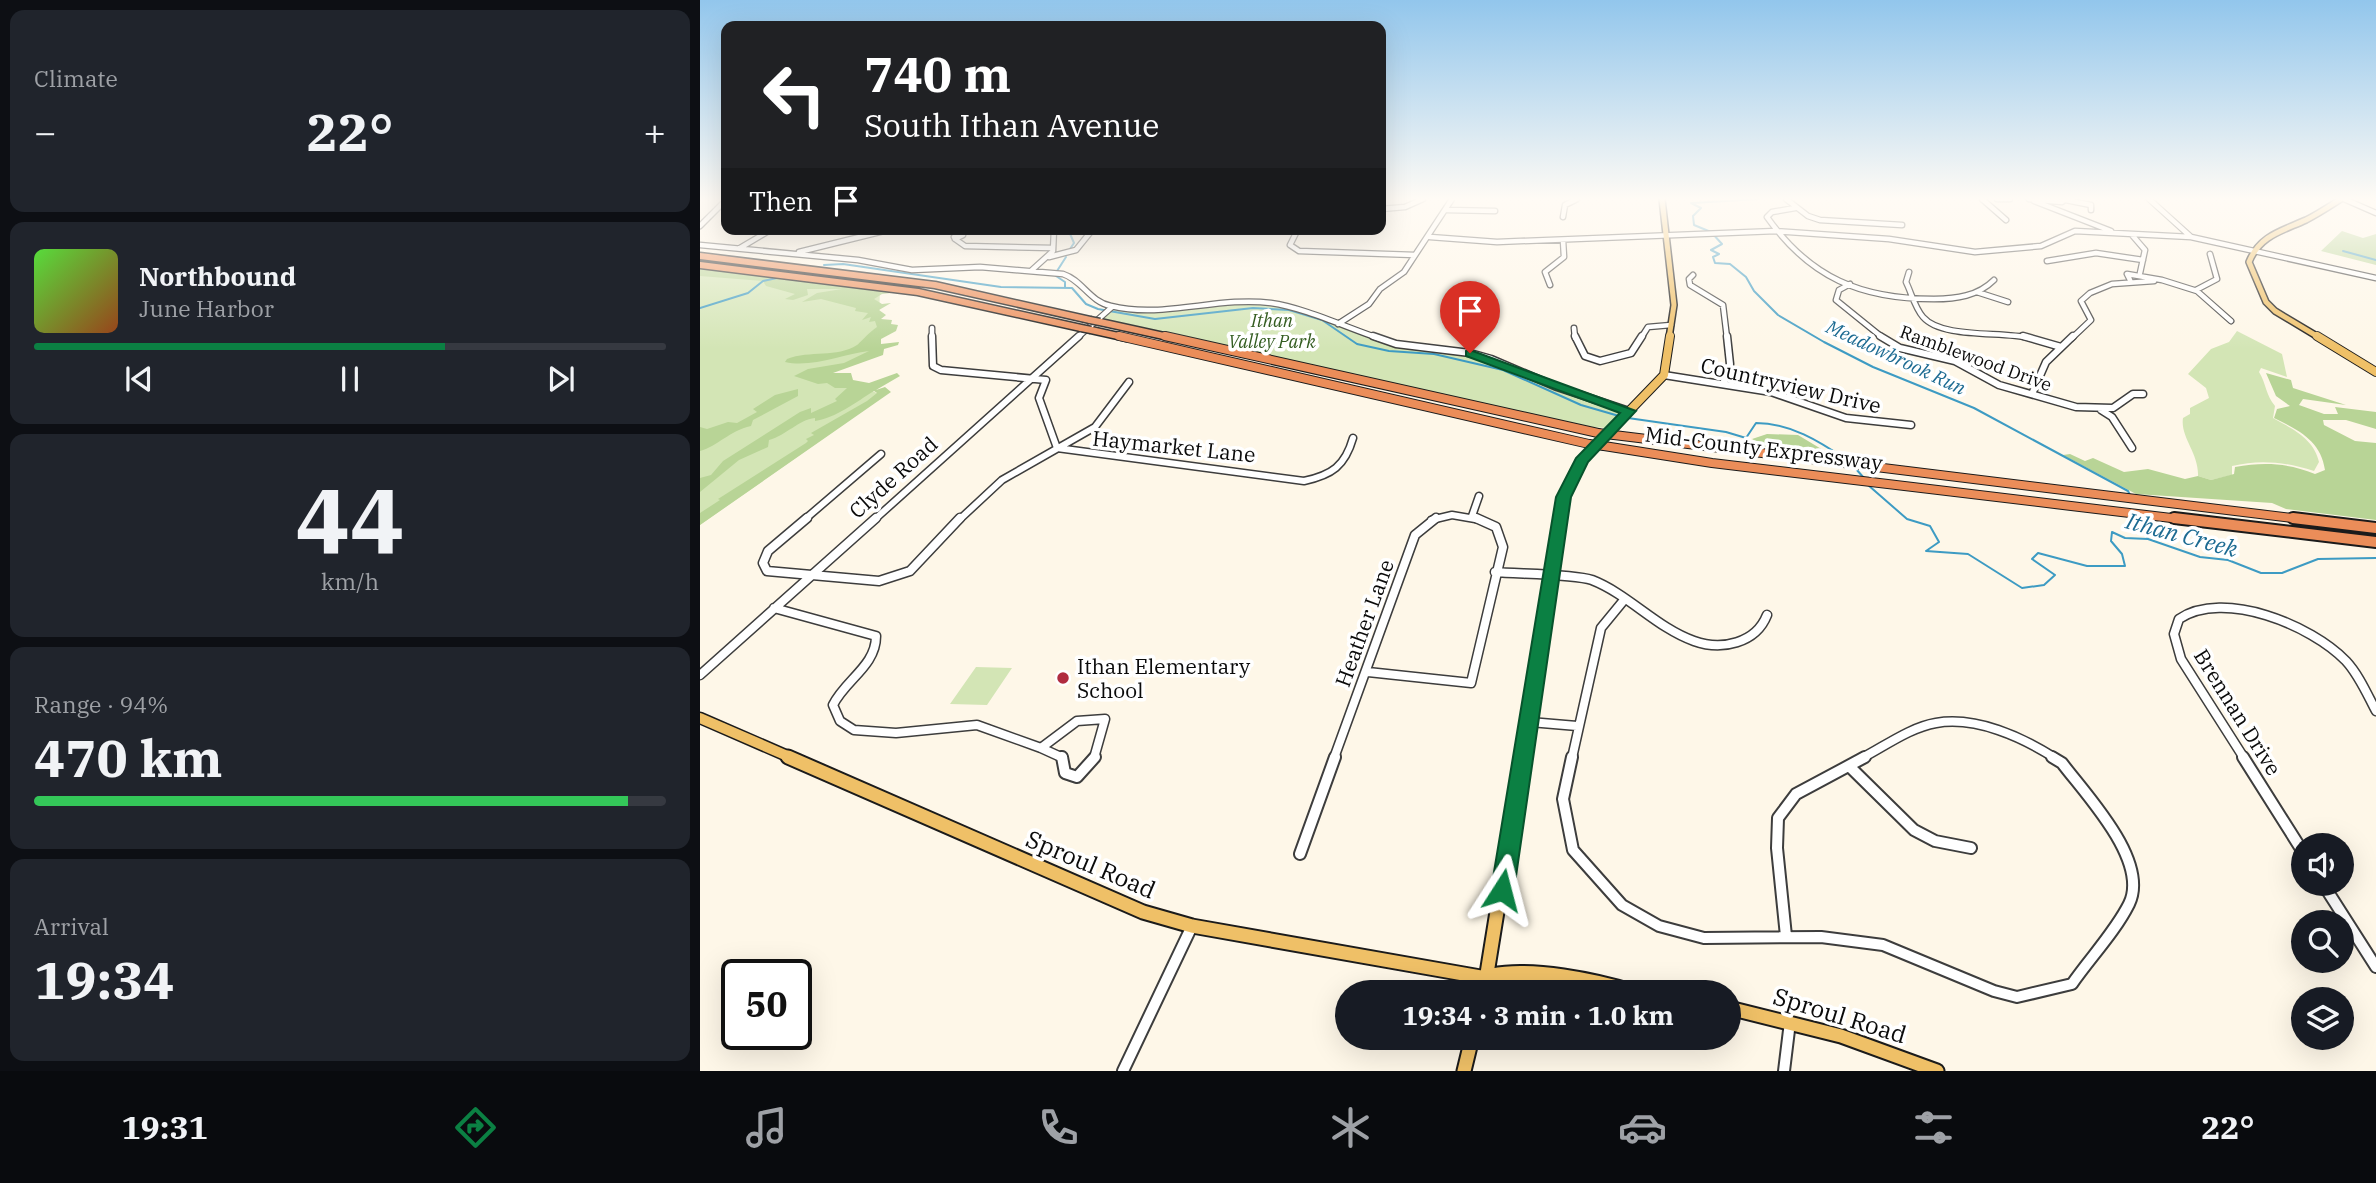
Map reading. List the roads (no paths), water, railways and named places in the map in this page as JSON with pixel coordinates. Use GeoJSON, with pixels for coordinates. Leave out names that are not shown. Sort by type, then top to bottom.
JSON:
{"type":"FeatureCollection","features":[{"type":"Feature","properties":{"kind":"highway","name":"Mid-County Expressway"},"geometry":{"type":"LineString","coordinates":[[700,256],[935,285],[1598,433],[1847,466],[2376,528]]}},
{"type":"Feature","properties":{"kind":"highway","name":"Mid-County Expressway"},"geometry":{"type":"LineString","coordinates":[[700,265],[900,289],[1589,444],[1870,482],[2376,542]]}},
{"type":"Feature","properties":{"kind":"main road"},"geometry":{"type":"LineString","coordinates":[[1487,980],[1564,497],[1581,461],[1664,375],[1674,305],[1669,249]]}},
{"type":"Feature","properties":{"kind":"main road"},"geometry":{"type":"LineString","coordinates":[[2253,250],[2249,265],[2266,302],[2297,325],[2376,372]]}},
{"type":"Feature","properties":{"kind":"main road","name":"Sproul Road"},"geometry":{"type":"LineString","coordinates":[[700,718],[1143,912],[1192,926],[1502,980]]}},
{"type":"Feature","properties":{"kind":"main road","name":"Sproul Road"},"geometry":{"type":"LineString","coordinates":[[1488,976],[1511,971],[1578,980]]}},
{"type":"Feature","properties":{"kind":"main road","name":"Sproul Road"},"geometry":{"type":"LineString","coordinates":[[1741,1011],[1790,1021],[1937,1071]]}},
{"type":"Feature","properties":{"kind":"main road"},"geometry":{"type":"LineString","coordinates":[[1464,1071],[1469,1050]]}},
{"type":"Feature","properties":{"kind":"street"},"geometry":{"type":"LineString","coordinates":[[750,249],[859,260],[912,271],[980,267],[1072,276],[1109,310],[1178,309],[1230,302],[1273,303],[1396,344],[1491,359],[1625,415]]}},
{"type":"Feature","properties":{"kind":"street"},"geometry":{"type":"LineString","coordinates":[[797,253],[807,249]]}},
{"type":"Feature","properties":{"kind":"street"},"geometry":{"type":"LineString","coordinates":[[1049,257],[1053,249]]}},
{"type":"Feature","properties":{"kind":"street"},"geometry":{"type":"LineString","coordinates":[[1032,270],[1049,257],[1079,249]]}},
{"type":"Feature","properties":{"kind":"street"},"geometry":{"type":"LineString","coordinates":[[1299,249],[1305,252],[1415,255]]}},
{"type":"Feature","properties":{"kind":"street"},"geometry":{"type":"LineString","coordinates":[[1338,324],[1369,304],[1380,289],[1405,272],[1420,249]]}},
{"type":"Feature","properties":{"kind":"street"},"geometry":{"type":"LineString","coordinates":[[1550,285],[1545,272],[1564,257],[1564,249]]}},
{"type":"Feature","properties":{"kind":"street"},"geometry":{"type":"LineString","coordinates":[[1791,249],[1822,271],[1889,298],[1952,299],[1977,292],[1994,281]]}},
{"type":"Feature","properties":{"kind":"street"},"geometry":{"type":"LineString","coordinates":[[1955,249],[1975,252],[2008,249]]}},
{"type":"Feature","properties":{"kind":"street"},"geometry":{"type":"LineString","coordinates":[[2140,273],[2144,249]]}},
{"type":"Feature","properties":{"kind":"street"},"geometry":{"type":"LineString","coordinates":[[2248,249],[2376,278]]}},
{"type":"Feature","properties":{"kind":"street"},"geometry":{"type":"LineString","coordinates":[[2047,261],[2096,253],[2143,260]]}},
{"type":"Feature","properties":{"kind":"street"},"geometry":{"type":"LineString","coordinates":[[2196,290],[2217,279],[2210,254]]}},
{"type":"Feature","properties":{"kind":"street"},"geometry":{"type":"LineString","coordinates":[[1909,272],[1906,282],[1926,320],[1941,327],[1967,332],[2018,335],[2061,348]]}},
{"type":"Feature","properties":{"kind":"street"},"geometry":{"type":"LineString","coordinates":[[2130,280],[2127,274],[2140,273],[2154,281],[2196,290],[2231,321]]}},
{"type":"Feature","properties":{"kind":"street"},"geometry":{"type":"LineString","coordinates":[[1693,275],[1689,279],[1690,285],[1723,305],[1730,363],[1723,384]]}},
{"type":"Feature","properties":{"kind":"street"},"geometry":{"type":"LineString","coordinates":[[2032,394],[2046,362],[2091,320],[2081,301],[2085,294],[2130,280],[2144,283],[2154,281]]}},
{"type":"Feature","properties":{"kind":"street","name":"Ramblewood Drive"},"geometry":{"type":"LineString","coordinates":[[1850,284],[1839,290],[1836,300],[1878,335],[1900,348],[1955,361],[1999,384],[2101,410]]}},
{"type":"Feature","properties":{"kind":"street"},"geometry":{"type":"LineString","coordinates":[[1977,292],[2008,302]]}},
{"type":"Feature","properties":{"kind":"street","name":"Clyde Road"},"geometry":{"type":"LineString","coordinates":[[700,676],[1109,310]]}},
{"type":"Feature","properties":{"kind":"street"},"geometry":{"type":"LineString","coordinates":[[1574,328],[1574,344],[1579,353],[1597,361],[1631,353],[1648,327],[1671,325]]}},
{"type":"Feature","properties":{"kind":"street"},"geometry":{"type":"LineString","coordinates":[[932,328],[930,360],[933,366],[941,370],[1048,382],[1039,398],[1057,448]]}},
{"type":"Feature","properties":{"kind":"street","name":"Countryview Drive"},"geometry":{"type":"LineString","coordinates":[[1664,375],[1771,393],[1837,416],[1911,425]]}},
{"type":"Feature","properties":{"kind":"street"},"geometry":{"type":"LineString","coordinates":[[881,454],[768,551],[763,563],[767,571],[879,581],[910,571],[962,516],[1002,480],[1094,427],[1129,382]]}},
{"type":"Feature","properties":{"kind":"street"},"geometry":{"type":"LineString","coordinates":[[2101,410],[2113,408],[2133,394],[2143,394]]}},
{"type":"Feature","properties":{"kind":"street"},"geometry":{"type":"LineString","coordinates":[[2101,410],[2112,417],[2132,447]]}},
{"type":"Feature","properties":{"kind":"street","name":"Haymarket Lane"},"geometry":{"type":"LineString","coordinates":[[1057,448],[1304,481],[1325,477],[1345,463],[1353,438]]}},
{"type":"Feature","properties":{"kind":"street"},"geometry":{"type":"LineString","coordinates":[[1368,672],[1471,683],[1503,547],[1496,527],[1472,516],[1479,496]]}},
{"type":"Feature","properties":{"kind":"street","name":"Heather Lane"},"geometry":{"type":"LineString","coordinates":[[1300,854],[1348,714],[1368,672],[1415,535],[1423,521],[1437,516],[1472,516]]}},
{"type":"Feature","properties":{"kind":"street"},"geometry":{"type":"LineString","coordinates":[[1495,572],[1552,574],[1591,580],[1694,641],[1709,644],[1749,640],[1765,627],[1767,615]]}},
{"type":"Feature","properties":{"kind":"street"},"geometry":{"type":"LineString","coordinates":[[1624,600],[1601,628],[1577,726],[1563,799],[1573,850],[1622,905],[1659,926],[1704,938],[1821,937],[1883,945],[1994,991],[2017,997],[2072,984],[2130,901],[2131,875],[2126,848],[2062,763],[2034,745],[2004,732],[1937,723],[1907,734],[1796,794],[1777,818],[1777,848],[1786,936]]}},
{"type":"Feature","properties":{"kind":"street","name":"Brennan Drive"},"geometry":{"type":"LineString","coordinates":[[2291,833],[2181,659],[2172,640],[2175,624],[2186,612],[2205,607],[2231,607],[2296,627],[2343,658],[2358,677],[2376,711]]}},
{"type":"Feature","properties":{"kind":"street"},"geometry":{"type":"LineString","coordinates":[[774,608],[870,632],[876,636],[874,654],[840,690],[832,705],[839,718],[853,728],[878,734],[958,723],[976,725],[1063,757],[1065,774],[1077,777],[1093,762],[1105,719],[1094,717],[1068,723],[1041,748]]}},
{"type":"Feature","properties":{"kind":"street"},"geometry":{"type":"LineString","coordinates":[[1530,722],[1577,726]]}},
{"type":"Feature","properties":{"kind":"street"},"geometry":{"type":"LineString","coordinates":[[1850,767],[1914,830],[1935,841],[1971,848]]}},
{"type":"Feature","properties":{"kind":"street"},"geometry":{"type":"LineString","coordinates":[[2331,896],[2376,967]]}},
{"type":"Feature","properties":{"kind":"street"},"geometry":{"type":"LineString","coordinates":[[1123,1071],[1192,926]]}},
{"type":"Feature","properties":{"kind":"street"},"geometry":{"type":"LineString","coordinates":[[1784,1071],[1790,1021]]}},
{"type":"Feature","properties":{"kind":"waterway","name":"Meadowbrook Run"},"geometry":{"type":"LineString","coordinates":[[1713,249],[1711,250],[1719,254],[1713,257],[1715,263],[1730,264],[1746,277],[1754,291],[1778,315],[1873,367],[1974,408],[2128,491],[2130,495]]}},
{"type":"Feature","properties":{"kind":"waterway"},"geometry":{"type":"LineString","coordinates":[[2343,251],[2376,260]]}},
{"type":"Feature","properties":{"kind":"waterway"},"geometry":{"type":"LineString","coordinates":[[1057,271],[1066,257]]}},
{"type":"Feature","properties":{"kind":"waterway","name":"Ithan Creek"},"geometry":{"type":"LineString","coordinates":[[824,265],[843,264],[1001,287],[1072,288],[1086,304],[1098,309],[1155,319],[1253,308],[1289,310],[1322,320],[1357,344],[1389,351],[1434,354],[1503,370],[1581,405],[1619,416]]}},
{"type":"Feature","properties":{"kind":"waterway"},"geometry":{"type":"LineString","coordinates":[[1056,276],[1065,282],[1065,287]]}},
{"type":"Feature","properties":{"kind":"waterway","name":"Ithan Creek"},"geometry":{"type":"LineString","coordinates":[[700,308],[748,293],[763,281],[777,278]]}},
{"type":"Feature","properties":{"kind":"waterway","name":"Ithan Creek"},"geometry":{"type":"LineString","coordinates":[[1628,418],[1726,432],[1746,438],[1756,423],[1781,426],[1815,440],[1847,460]]}},
{"type":"Feature","properties":{"kind":"waterway","name":"Ithan Creek"},"geometry":{"type":"LineString","coordinates":[[1856,469],[1864,478]]}},
{"type":"Feature","properties":{"kind":"waterway","name":"Ithan Creek"},"geometry":{"type":"LineString","coordinates":[[1868,485],[1907,519],[1930,526],[1939,542],[1926,551],[1968,554],[2022,588],[2044,585],[2055,575],[2032,559],[2038,553],[2087,566],[2125,566],[2122,554],[2111,541],[2112,532],[2125,538],[2148,539]]}},
{"type":"Feature","properties":{"kind":"waterway","name":"Meadowbrook Run"},"geometry":{"type":"LineString","coordinates":[[2141,519],[2148,539]]}},
{"type":"Feature","properties":{"kind":"waterway","name":"Ithan Creek"},"geometry":{"type":"LineString","coordinates":[[2148,539],[2200,557],[2228,560],[2261,573],[2282,573],[2318,559],[2376,558]]}},
{"type":"Feature","properties":{"kind":"place","name":"Ithan Elementary School"},"geometry":{"type":"Point","coordinates":[1063,678]}},
{"type":"Feature","properties":{"kind":"park label","name":"Ithan Valley Park"},"geometry":{"type":"Point","coordinates":[1272,330]}}]}
